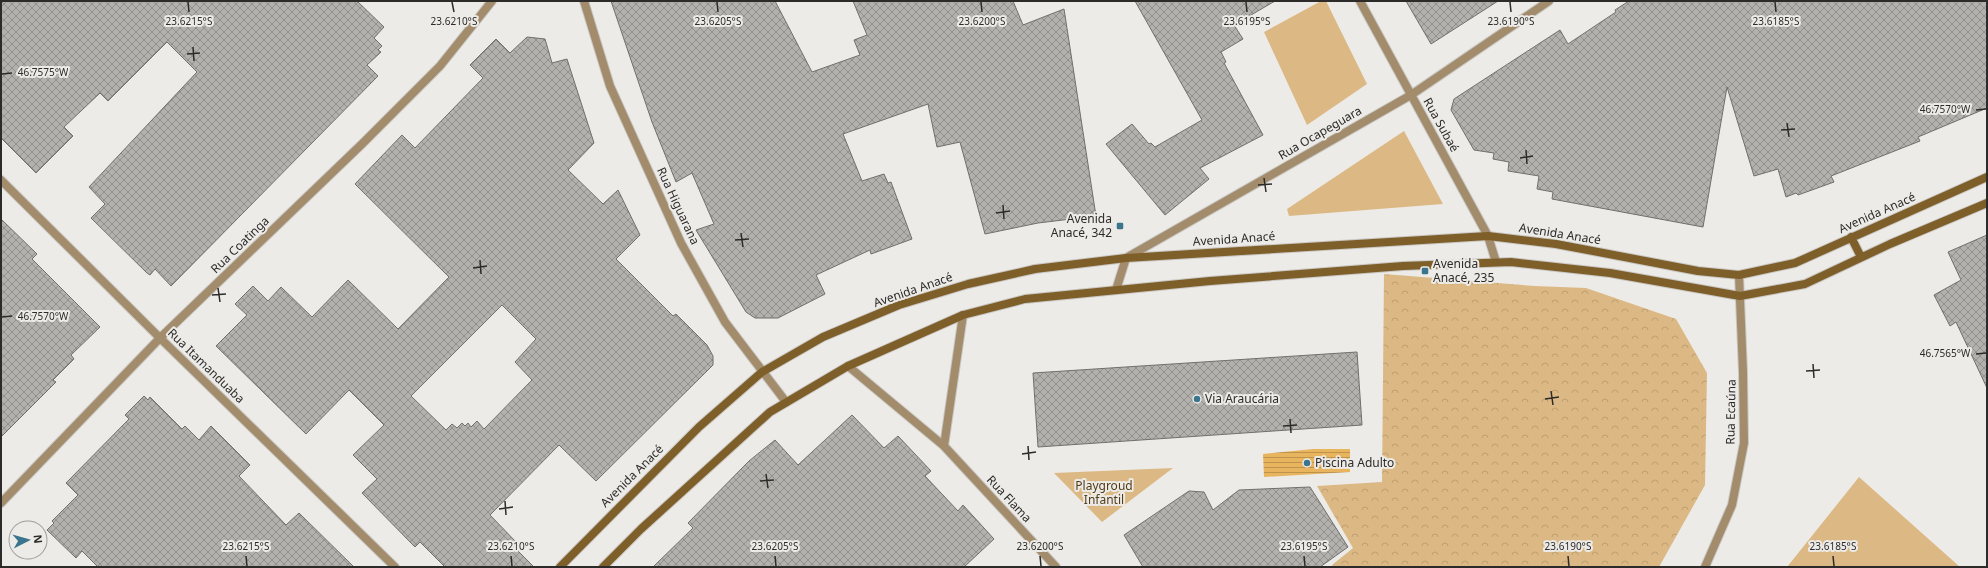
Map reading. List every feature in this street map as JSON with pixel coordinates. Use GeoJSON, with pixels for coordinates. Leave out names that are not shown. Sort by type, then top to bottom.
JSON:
{"type":"FeatureCollection","features":[{"type":"Feature","properties":{"kind":"street","name":"Rua Coatinga"},"geometry":{"type":"LineString","coordinates":[[1,503],[160,338],[440,66],[492,1]]}},
{"type":"Feature","properties":{"kind":"street","name":"Rua Higuarana"},"geometry":{"type":"LineString","coordinates":[[584,1],[610,86],[681,243],[725,322],[786,402]]}},
{"type":"Feature","properties":{"kind":"street","name":"Rua Subaé"},"geometry":{"type":"LineString","coordinates":[[1360,1],[1488,236],[1496,262]]}},
{"type":"Feature","properties":{"kind":"street","name":"Rua Ocapeguara"},"geometry":{"type":"LineString","coordinates":[[1126,258],[1410,95],[1550,1]]}},
{"type":"Feature","properties":{"kind":"street","name":"Avenida Anacé"},"geometry":{"type":"LineString","coordinates":[[560,567],[699,427],[762,372],[822,337],[899,306],[968,284],[1035,269],[1126,258],[1488,236],[1556,244],[1698,271],[1739,275],[1795,263],[1987,177]]}},
{"type":"Feature","properties":{"kind":"street","name":"Rua Itamanduaba"},"geometry":{"type":"LineString","coordinates":[[1,180],[160,338],[395,567]]}},
{"type":"Feature","properties":{"kind":"street"},"geometry":{"type":"LineString","coordinates":[[603,567],[652,518],[770,412],[848,366],[963,315],[1025,300],[1116,290],[1387,267],[1496,262],[1511,262],[1610,273],[1740,296],[1805,284],[1861,257],[1987,203]]}},
{"type":"Feature","properties":{"kind":"street"},"geometry":{"type":"LineString","coordinates":[[1851,237],[1861,257]]}},
{"type":"Feature","properties":{"kind":"street"},"geometry":{"type":"LineString","coordinates":[[1116,290],[1126,258]]}},
{"type":"Feature","properties":{"kind":"street","name":"Rua Ecaúna"},"geometry":{"type":"LineString","coordinates":[[1705,567],[1732,505],[1744,443],[1739,275]]}},
{"type":"Feature","properties":{"kind":"street"},"geometry":{"type":"LineString","coordinates":[[944,446],[963,315]]}},
{"type":"Feature","properties":{"kind":"street","name":"Rua Flama"},"geometry":{"type":"LineString","coordinates":[[848,366],[944,446],[1056,567]]}},
{"type":"Feature","properties":{"kind":"green space"},"geometry":{"type":"Polygon","coordinates":[[[1321,1],[1326,1],[1367,84],[1307,125],[1264,32],[1321,1]]]}},
{"type":"Feature","properties":{"kind":"green space"},"geometry":{"type":"Polygon","coordinates":[[[1404,131],[1443,204],[1289,216],[1287,209],[1404,131]]]}},
{"type":"Feature","properties":{"kind":"green space"},"geometry":{"type":"Polygon","coordinates":[[[1384,274],[1535,286],[1586,288],[1676,319],[1707,373],[1705,485],[1659,567],[1333,567],[1332,565],[1353,548],[1317,486],[1382,482],[1384,274]]]}},
{"type":"Feature","properties":{"kind":"green space","name":"Playgroud Infantil"},"geometry":{"type":"Polygon","coordinates":[[[1173,468],[1102,522],[1054,473],[1173,468]]]}},
{"type":"Feature","properties":{"kind":"green space"},"geometry":{"type":"Polygon","coordinates":[[[1859,477],[1960,567],[1787,567],[1859,477]]]}},
{"type":"Feature","properties":{"kind":"shaded area","name":"Piscina Adulto"},"geometry":{"type":"Polygon","coordinates":[[[1313,449],[1350,449],[1350,472],[1264,477],[1263,454],[1313,449]]]}},
{"type":"Feature","properties":{"kind":"building"},"geometry":{"type":"Polygon","coordinates":[[[1,1],[357,1],[384,27],[374,38],[382,46],[378,50],[381,52],[367,65],[378,76],[171,286],[155,269],[150,275],[147,273],[91,218],[105,204],[89,187],[197,72],[167,42],[108,101],[100,93],[64,127],[73,136],[36,173],[1,138],[1,1]]]}},
{"type":"Feature","properties":{"kind":"building"},"geometry":{"type":"Polygon","coordinates":[[[611,1],[775,1],[812,72],[860,55],[854,40],[867,35],[853,1],[1013,1],[1023,25],[1064,9],[1096,216],[1038,223],[985,234],[960,142],[937,147],[928,104],[843,134],[862,181],[884,174],[888,183],[891,182],[912,239],[871,254],[870,250],[816,275],[825,294],[778,318],[755,318],[746,312],[696,230],[714,224],[692,173],[676,182],[652,122],[611,1]]]}},
{"type":"Feature","properties":{"kind":"building"},"geometry":{"type":"Polygon","coordinates":[[[1135,1],[1275,1],[1234,25],[1243,39],[1221,52],[1226,62],[1224,63],[1263,135],[1200,168],[1209,179],[1165,215],[1106,144],[1132,124],[1149,144],[1151,143],[1155,147],[1202,120],[1135,1]]]}},
{"type":"Feature","properties":{"kind":"building"},"geometry":{"type":"Polygon","coordinates":[[[1406,1],[1498,1],[1431,44],[1406,1]]]}},
{"type":"Feature","properties":{"kind":"building"},"geometry":{"type":"Polygon","coordinates":[[[1629,1],[1987,1],[1987,108],[1918,137],[1920,141],[1831,176],[1834,182],[1798,195],[1796,193],[1786,197],[1778,169],[1754,176],[1727,87],[1703,227],[1552,199],[1553,192],[1537,189],[1539,176],[1508,171],[1509,162],[1493,159],[1494,153],[1474,150],[1451,110],[1454,99],[1560,30],[1568,44],[1616,12],[1615,10],[1629,1]]]}},
{"type":"Feature","properties":{"kind":"building"},"geometry":{"type":"Polygon","coordinates":[[[527,37],[545,39],[552,63],[567,59],[594,143],[568,170],[603,204],[618,190],[640,235],[616,259],[673,316],[676,314],[707,345],[713,356],[713,365],[596,481],[559,445],[490,515],[517,543],[514,547],[534,567],[445,567],[420,542],[415,547],[362,493],[377,479],[353,455],[384,425],[349,390],[306,434],[216,346],[247,315],[235,304],[253,286],[268,301],[281,287],[312,317],[348,280],[398,329],[449,277],[355,184],[402,135],[415,148],[483,78],[470,65],[496,39],[510,53],[527,37]],[[502,305],[411,396],[446,430],[452,424],[457,428],[462,423],[465,426],[468,423],[471,427],[477,421],[484,429],[532,380],[515,362],[536,339],[502,305]]]}},
{"type":"Feature","properties":{"kind":"building"},"geometry":{"type":"Polygon","coordinates":[[[1,219],[37,254],[32,259],[100,327],[71,355],[74,359],[53,380],[56,382],[1,437],[1,219]]]}},
{"type":"Feature","properties":{"kind":"building"},"geometry":{"type":"Polygon","coordinates":[[[1987,235],[1987,388],[1956,322],[1950,326],[1934,295],[1961,280],[1948,252],[1987,235]]]}},
{"type":"Feature","properties":{"kind":"building","name":"Via Araucária"},"geometry":{"type":"Polygon","coordinates":[[[1357,352],[1362,425],[1038,447],[1033,373],[1357,352]]]}},
{"type":"Feature","properties":{"kind":"building"},"geometry":{"type":"Polygon","coordinates":[[[144,396],[148,400],[150,397],[182,429],[185,426],[199,440],[211,426],[250,465],[239,476],[286,525],[299,513],[354,567],[98,567],[82,551],[76,558],[48,531],[48,529],[54,523],[52,521],[78,495],[66,483],[129,419],[125,415],[144,396]]]}},
{"type":"Feature","properties":{"kind":"building"},"geometry":{"type":"Polygon","coordinates":[[[852,415],[884,448],[898,436],[931,471],[925,476],[958,511],[963,505],[994,539],[964,567],[653,567],[693,528],[688,523],[749,461],[775,440],[798,465],[852,415]]]}},
{"type":"Feature","properties":{"kind":"building"},"geometry":{"type":"Polygon","coordinates":[[[1310,487],[1348,547],[1320,567],[1143,567],[1124,535],[1189,491],[1204,492],[1213,510],[1239,490],[1310,487]]]}},
{"type":"Feature","properties":{"kind":"place","name":"Avenida Anacé, 342"},"geometry":{"type":"Point","coordinates":[1120,226]}},
{"type":"Feature","properties":{"kind":"place","name":"Avenida Anacé, 235"},"geometry":{"type":"Point","coordinates":[1425,271]}},
{"type":"Feature","properties":{"kind":"place","name":"Via Araucária"},"geometry":{"type":"Point","coordinates":[1197,399]}},
{"type":"Feature","properties":{"kind":"place","name":"Piscina Adulto"},"geometry":{"type":"Point","coordinates":[1307,463]}}]}
